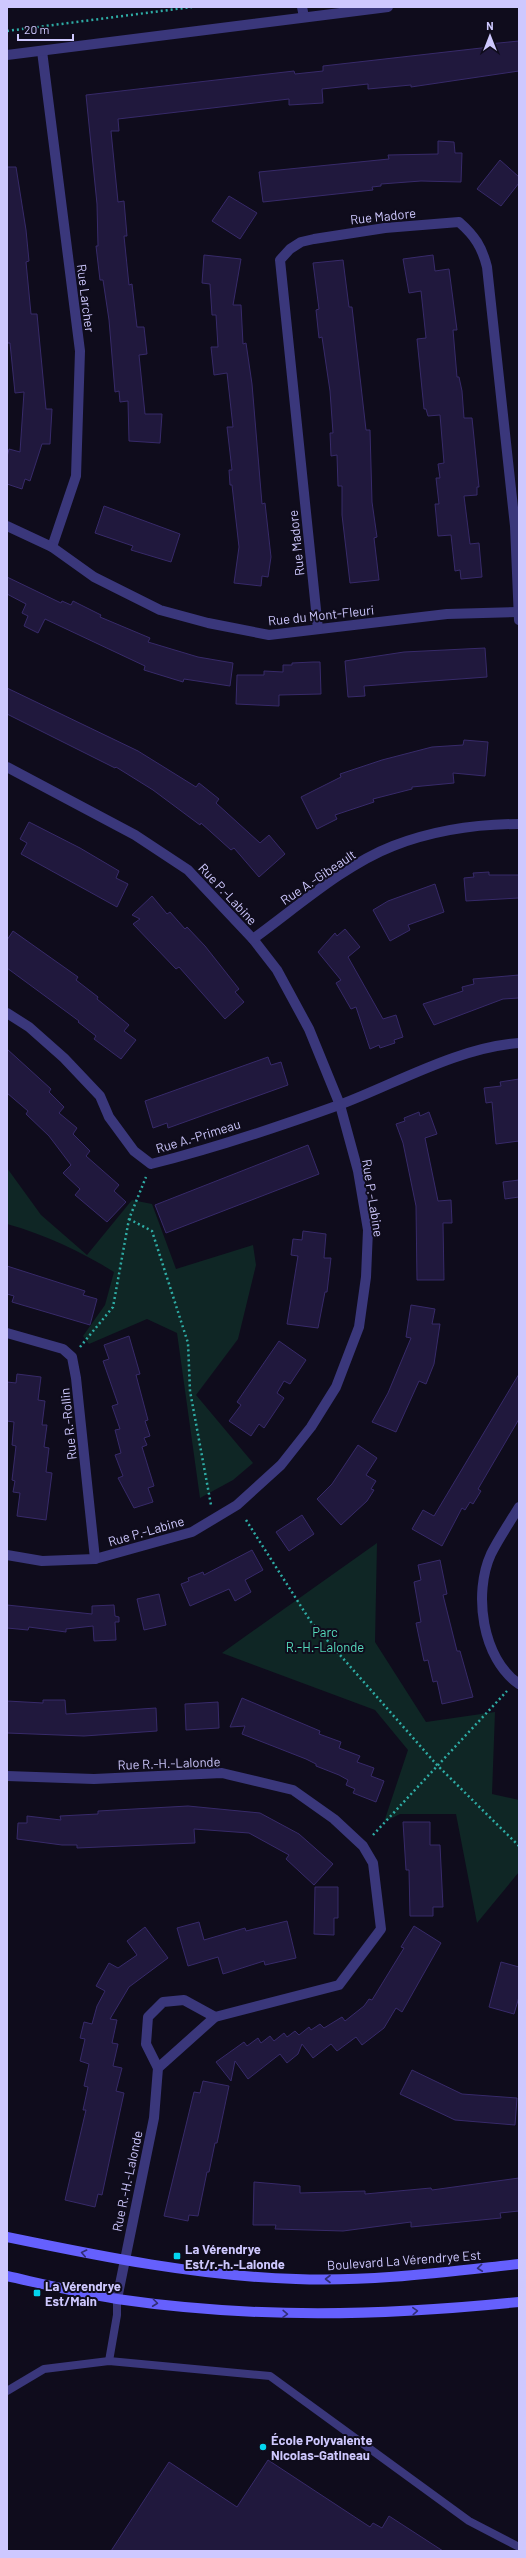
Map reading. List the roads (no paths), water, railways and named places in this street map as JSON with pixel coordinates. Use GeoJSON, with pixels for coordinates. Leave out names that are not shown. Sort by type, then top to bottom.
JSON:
{"type":"FeatureCollection","features":[{"type":"Feature","properties":{"kind":"main road","name":"Boulevard La Vérendrye Est"},"geometry":{"type":"LineString","coordinates":[[7,2237],[122,2261],[172,2269],[297,2279],[368,2279],[519,2264]]}},
{"type":"Feature","properties":{"kind":"main road"},"geometry":{"type":"LineString","coordinates":[[7,2276],[116,2299],[259,2313],[325,2315],[442,2310],[519,2302]]}},
{"type":"Feature","properties":{"kind":"street"},"geometry":{"type":"LineString","coordinates":[[7,55],[303,12],[388,7]]}},
{"type":"Feature","properties":{"kind":"street","name":"Rue Larcher"},"geometry":{"type":"LineString","coordinates":[[42,51],[80,351],[76,476],[52,547]]}},
{"type":"Feature","properties":{"kind":"street","name":"Rue Madore"},"geometry":{"type":"LineString","coordinates":[[318,629],[280,260],[290,249],[301,242],[385,228],[459,222],[474,235],[483,251],[488,275],[515,526],[518,616]]}},
{"type":"Feature","properties":{"kind":"street","name":"Rue du Mont-Fleuri"},"geometry":{"type":"LineString","coordinates":[[7,526],[52,547],[94,576],[160,610],[208,623],[269,635],[447,614],[518,616]]}},
{"type":"Feature","properties":{"kind":"street","name":"Rue P.-Labine"},"geometry":{"type":"LineString","coordinates":[[7,767],[135,835],[188,870],[253,939],[277,970],[309,1029],[340,1104],[358,1171],[368,1230],[366,1278],[359,1328],[336,1387],[311,1427],[281,1465],[237,1505],[192,1532],[95,1559],[42,1561],[7,1555]]}},
{"type":"Feature","properties":{"kind":"street","name":"Rue A.-Gibeault"},"geometry":{"type":"LineString","coordinates":[[253,939],[350,869],[392,846],[438,832],[519,824]]}},
{"type":"Feature","properties":{"kind":"street","name":"Rue A.-Primeau"},"geometry":{"type":"LineString","coordinates":[[7,1013],[29,1027],[64,1058],[100,1096],[109,1117],[134,1152],[151,1164],[197,1152],[340,1104],[441,1063],[506,1044],[519,1043]]}},
{"type":"Feature","properties":{"kind":"street","name":"Rue R.-Rollin"},"geometry":{"type":"LineString","coordinates":[[7,1333],[63,1349],[72,1357],[76,1378],[95,1559]]}},
{"type":"Feature","properties":{"kind":"street"},"geometry":{"type":"LineString","coordinates":[[517,1683],[496,1661],[489,1643],[482,1585],[491,1554],[519,1506]]}},
{"type":"Feature","properties":{"kind":"street","name":"Rue R.-H.-Lalonde"},"geometry":{"type":"LineString","coordinates":[[7,1776],[94,1779],[222,1772],[293,1790],[334,1819],[363,1846],[373,1863],[380,1929],[338,1985],[215,2018],[158,2068],[154,2118],[122,2261],[116,2299]]}},
{"type":"Feature","properties":{"kind":"street"},"geometry":{"type":"LineString","coordinates":[[158,2068],[146,2044],[148,2017],[164,2002],[184,2000],[215,2018]]}},
{"type":"Feature","properties":{"kind":"lane"},"geometry":{"type":"LineString","coordinates":[[109,2361],[116,2315],[116,2299]]}},
{"type":"Feature","properties":{"kind":"lane"},"geometry":{"type":"LineString","coordinates":[[7,2391],[44,2369],[109,2361],[270,2376],[469,2521],[519,2547]]}},
{"type":"Feature","properties":{"kind":"place","name":"La Vérendrye Est/r.-h.-Lalonde"},"geometry":{"type":"Point","coordinates":[177,2256]}},
{"type":"Feature","properties":{"kind":"place","name":"La Vérendrye Est/Main"},"geometry":{"type":"Point","coordinates":[37,2293]}},
{"type":"Feature","properties":{"kind":"place","name":"École Polyvalente Nicolas-Gatineau"},"geometry":{"type":"Point","coordinates":[263,2447]}},
{"type":"Feature","properties":{"kind":"park label","name":"Parc R.-H.-Lalonde"},"geometry":{"type":"Point","coordinates":[325,1640]}}]}
